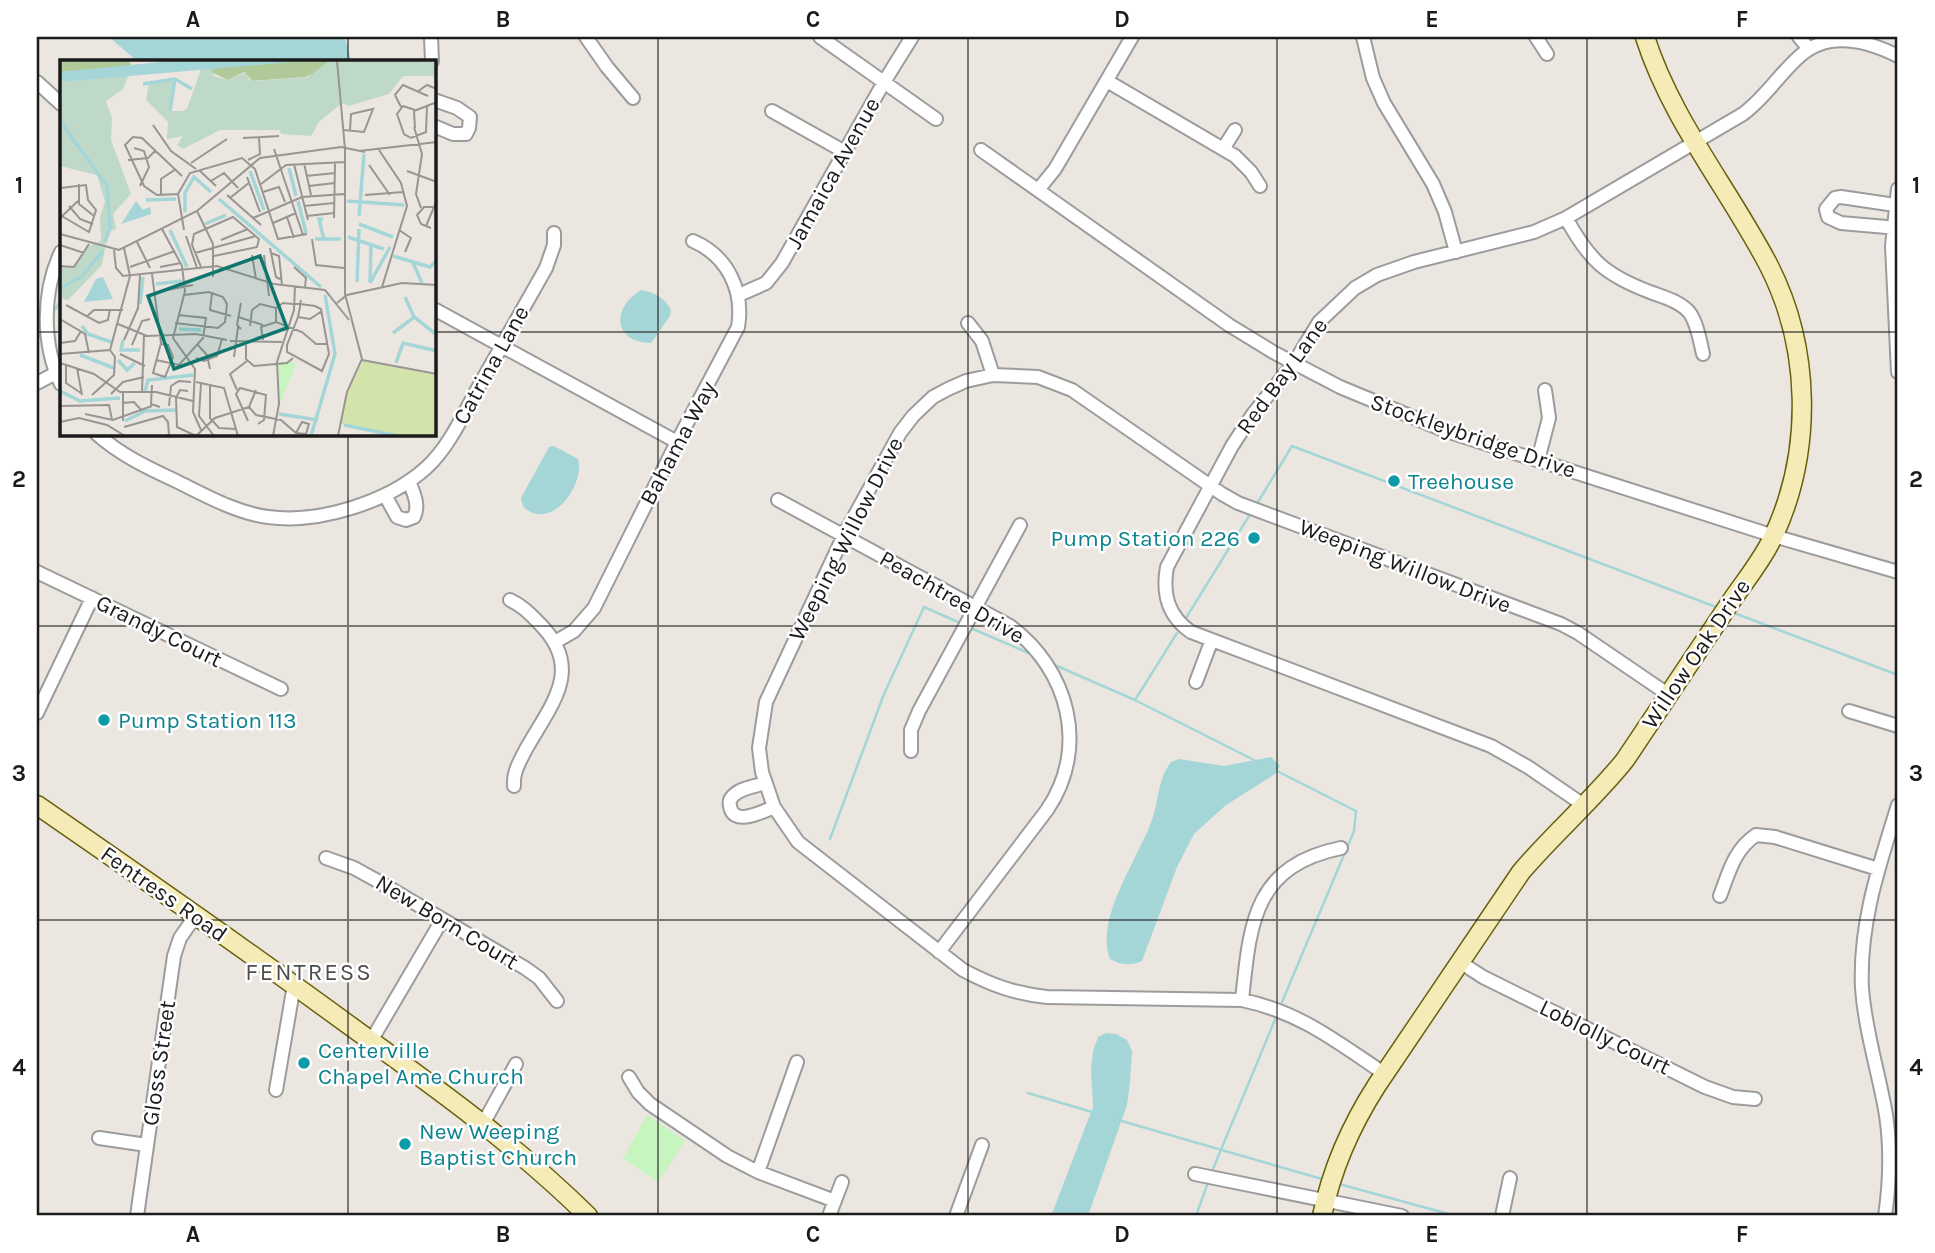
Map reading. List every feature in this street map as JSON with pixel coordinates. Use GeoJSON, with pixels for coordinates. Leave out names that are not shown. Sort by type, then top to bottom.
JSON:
{"type":"FeatureCollection","features":[{"type":"Feature","properties":{"kind":"street"},"geometry":{"type":"LineString","coordinates":[[431,37],[432,60]]}},
{"type":"Feature","properties":{"kind":"street"},"geometry":{"type":"LineString","coordinates":[[586,37],[633,98]]}},
{"type":"Feature","properties":{"kind":"street"},"geometry":{"type":"LineString","coordinates":[[820,37],[936,119]]}},
{"type":"Feature","properties":{"kind":"street","name":"Jamaica Avenue"},"geometry":{"type":"LineString","coordinates":[[739,295],[765,283],[775,273],[912,37]]}},
{"type":"Feature","properties":{"kind":"street"},"geometry":{"type":"LineString","coordinates":[[1038,190],[1055,169],[1132,37]]}},
{"type":"Feature","properties":{"kind":"street"},"geometry":{"type":"LineString","coordinates":[[1363,37],[1373,78],[1384,103],[1433,184],[1446,212],[1457,251]]}},
{"type":"Feature","properties":{"kind":"street"},"geometry":{"type":"LineString","coordinates":[[1536,37],[1547,54]]}},
{"type":"Feature","properties":{"kind":"street","name":"Willow Oak Drive"},"geometry":{"type":"LineString","coordinates":[[1324,1208],[1332,1175],[1348,1134],[1385,1074],[1521,872],[1625,760],[1774,536],[1792,483],[1803,416],[1797,346],[1790,317],[1768,264],[1669,95],[1645,37]]}},
{"type":"Feature","properties":{"kind":"street"},"geometry":{"type":"LineString","coordinates":[[1799,37],[1809,50]]}},
{"type":"Feature","properties":{"kind":"street","name":"Red Bay Lane"},"geometry":{"type":"LineString","coordinates":[[1585,806],[1528,767],[1491,746],[1211,642],[1191,632],[1175,617],[1165,597],[1167,567],[1210,485],[1253,414],[1294,363],[1319,322],[1345,296],[1366,281],[1414,262],[1534,232],[1566,218],[1755,106],[1800,56],[1821,44],[1842,40],[1862,41],[1898,57]]}},
{"type":"Feature","properties":{"kind":"street"},"geometry":{"type":"LineString","coordinates":[[1107,81],[1235,156],[1260,186]]}},
{"type":"Feature","properties":{"kind":"street"},"geometry":{"type":"LineString","coordinates":[[39,87],[60,103]]}},
{"type":"Feature","properties":{"kind":"street"},"geometry":{"type":"LineString","coordinates":[[436,101],[457,108],[470,117],[470,122],[466,134],[460,135],[436,127]]}},
{"type":"Feature","properties":{"kind":"street"},"geometry":{"type":"LineString","coordinates":[[772,111],[845,152]]}},
{"type":"Feature","properties":{"kind":"street"},"geometry":{"type":"LineString","coordinates":[[1223,149],[1235,130]]}},
{"type":"Feature","properties":{"kind":"street","name":"Stockleybridge Drive"},"geometry":{"type":"LineString","coordinates":[[981,150],[1188,296],[1294,363],[1340,387],[1417,421],[1774,536],[1898,572]]}},
{"type":"Feature","properties":{"kind":"street"},"geometry":{"type":"LineString","coordinates":[[1898,189],[1895,205],[1898,372]]}},
{"type":"Feature","properties":{"kind":"street"},"geometry":{"type":"LineString","coordinates":[[1895,205],[1841,197],[1835,198],[1826,209],[1828,216],[1841,223],[1896,229]]}},
{"type":"Feature","properties":{"kind":"street"},"geometry":{"type":"LineString","coordinates":[[1566,218],[1586,251],[1609,273],[1619,280],[1677,303],[1689,313],[1703,354]]}},
{"type":"Feature","properties":{"kind":"street","name":"Catrina Lane"},"geometry":{"type":"LineString","coordinates":[[100,436],[154,471],[238,509],[267,517],[309,517],[334,513],[384,495],[409,481],[440,453],[551,257],[554,233]]}},
{"type":"Feature","properties":{"kind":"street"},"geometry":{"type":"LineString","coordinates":[[693,241],[712,252],[728,270],[739,295]]}},
{"type":"Feature","properties":{"kind":"street"},"geometry":{"type":"LineString","coordinates":[[37,383],[58,379],[48,332],[48,296],[60,255]]}},
{"type":"Feature","properties":{"kind":"street","name":"Bahama Way"},"geometry":{"type":"LineString","coordinates":[[555,642],[573,631],[594,608],[677,442],[732,341],[741,311],[739,295]]}},
{"type":"Feature","properties":{"kind":"street"},"geometry":{"type":"LineString","coordinates":[[436,310],[677,442]]}},
{"type":"Feature","properties":{"kind":"street"},"geometry":{"type":"LineString","coordinates":[[968,323],[982,341],[993,375]]}},
{"type":"Feature","properties":{"kind":"street","name":"Weeping Willow Drive"},"geometry":{"type":"LineString","coordinates":[[1385,1074],[1306,1021],[1287,1012],[1242,1000],[1047,997],[1024,995],[986,983],[939,952],[806,850],[789,832],[774,807],[759,748],[766,702],[844,535],[900,433],[933,397],[966,381],[993,375],[1023,374],[1045,378],[1080,394],[1222,494],[1255,510],[1561,624],[1669,695]]}},
{"type":"Feature","properties":{"kind":"street"},"geometry":{"type":"LineString","coordinates":[[1538,460],[1549,418],[1545,390]]}},
{"type":"Feature","properties":{"kind":"street"},"geometry":{"type":"LineString","coordinates":[[384,495],[397,517],[406,520],[414,517],[417,503],[409,481]]}},
{"type":"Feature","properties":{"kind":"street","name":"Peachtree Drive"},"geometry":{"type":"LineString","coordinates":[[778,500],[976,607],[1025,637],[1049,666],[1057,681],[1069,720],[1069,750],[1050,805],[939,952]]}},
{"type":"Feature","properties":{"kind":"street"},"geometry":{"type":"LineString","coordinates":[[911,751],[911,730],[915,721],[1020,526]]}},
{"type":"Feature","properties":{"kind":"street","name":"Grandy Court"},"geometry":{"type":"LineString","coordinates":[[37,572],[281,689]]}},
{"type":"Feature","properties":{"kind":"street"},"geometry":{"type":"LineString","coordinates":[[37,713],[92,598]]}},
{"type":"Feature","properties":{"kind":"street"},"geometry":{"type":"LineString","coordinates":[[510,600],[531,614],[555,642],[563,664],[559,689],[516,768],[514,786]]}},
{"type":"Feature","properties":{"kind":"street"},"geometry":{"type":"LineString","coordinates":[[1196,682],[1211,642]]}},
{"type":"Feature","properties":{"kind":"street"},"geometry":{"type":"LineString","coordinates":[[1849,711],[1898,726]]}},
{"type":"Feature","properties":{"kind":"street"},"geometry":{"type":"LineString","coordinates":[[766,783],[735,794],[730,800],[730,808],[735,815],[742,818],[774,807]]}},
{"type":"Feature","properties":{"kind":"street","name":"Fentress Road"},"geometry":{"type":"LineString","coordinates":[[37,805],[294,985],[483,1124],[550,1179],[589,1216]]}},
{"type":"Feature","properties":{"kind":"street"},"geometry":{"type":"LineString","coordinates":[[1885,1216],[1893,1202],[1889,1144],[1862,989],[1862,955],[1865,922],[1898,805]]}},
{"type":"Feature","properties":{"kind":"street"},"geometry":{"type":"LineString","coordinates":[[1720,896],[1732,862],[1743,844],[1756,835],[1878,869]]}},
{"type":"Feature","properties":{"kind":"street"},"geometry":{"type":"LineString","coordinates":[[1242,1000],[1251,928],[1263,898],[1278,879],[1307,857],[1341,848]]}},
{"type":"Feature","properties":{"kind":"street","name":"New Born Court"},"geometry":{"type":"LineString","coordinates":[[326,858],[364,873],[539,978],[557,1001]]}},
{"type":"Feature","properties":{"kind":"street","name":"Gloss Street"},"geometry":{"type":"LineString","coordinates":[[137,1216],[174,956],[180,938],[196,915]]}},
{"type":"Feature","properties":{"kind":"street"},"geometry":{"type":"LineString","coordinates":[[371,1041],[442,920]]}},
{"type":"Feature","properties":{"kind":"street","name":"Loblolly Court"},"geometry":{"type":"LineString","coordinates":[[1460,962],[1483,977],[1705,1087],[1733,1097],[1755,1099]]}},
{"type":"Feature","properties":{"kind":"street"},"geometry":{"type":"LineString","coordinates":[[276,1090],[294,985]]}},
{"type":"Feature","properties":{"kind":"street"},"geometry":{"type":"LineString","coordinates":[[758,1172],[797,1062]]}},
{"type":"Feature","properties":{"kind":"street"},"geometry":{"type":"LineString","coordinates":[[483,1124],[516,1064]]}},
{"type":"Feature","properties":{"kind":"street"},"geometry":{"type":"LineString","coordinates":[[629,1077],[638,1092],[650,1104],[727,1156],[758,1172],[835,1200]]}},
{"type":"Feature","properties":{"kind":"street"},"geometry":{"type":"LineString","coordinates":[[99,1138],[147,1145]]}},
{"type":"Feature","properties":{"kind":"street"},"geometry":{"type":"LineString","coordinates":[[956,1216],[982,1145]]}},
{"type":"Feature","properties":{"kind":"street"},"geometry":{"type":"LineString","coordinates":[[1195,1174],[1324,1208],[1402,1216]]}},
{"type":"Feature","properties":{"kind":"street"},"geometry":{"type":"LineString","coordinates":[[1502,1216],[1510,1178]]}},
{"type":"Feature","properties":{"kind":"street"},"geometry":{"type":"LineString","coordinates":[[829,1216],[842,1182]]}},
{"type":"Feature","properties":{"kind":"green space"},"geometry":{"type":"Polygon","coordinates":[[[647,1115],[685,1141],[658,1182],[623,1159],[647,1115]]]}},
{"type":"Feature","properties":{"kind":"water"},"geometry":{"type":"Polygon","coordinates":[[[109,37],[341,37],[346,41],[351,60],[136,60],[109,37]]]}},
{"type":"Feature","properties":{"kind":"water"},"geometry":{"type":"Polygon","coordinates":[[[641,290],[659,296],[671,310],[670,316],[651,343],[629,337],[623,331],[621,323],[625,306],[631,297],[641,290]]]}},
{"type":"Feature","properties":{"kind":"water"},"geometry":{"type":"Polygon","coordinates":[[[554,446],[578,459],[577,478],[567,499],[559,507],[540,514],[529,511],[525,509],[521,498],[549,447],[554,446]]]}},
{"type":"Feature","properties":{"kind":"water"},"geometry":{"type":"Polygon","coordinates":[[[1271,757],[1280,766],[1275,774],[1226,805],[1194,834],[1177,867],[1142,961],[1126,964],[1110,959],[1107,942],[1113,906],[1147,833],[1161,782],[1171,762],[1179,759],[1224,766],[1271,757]]]}},
{"type":"Feature","properties":{"kind":"water"},"geometry":{"type":"Polygon","coordinates":[[[1106,1033],[1116,1034],[1127,1040],[1132,1051],[1127,1105],[1088,1216],[1051,1216],[1093,1107],[1093,1051],[1098,1037],[1106,1033]]]}},
{"type":"Feature","properties":{"kind":"waterway"},"geometry":{"type":"LineString","coordinates":[[55,310],[60,301]]}},
{"type":"Feature","properties":{"kind":"waterway"},"geometry":{"type":"LineString","coordinates":[[37,340],[41,333]]}},
{"type":"Feature","properties":{"kind":"waterway"},"geometry":{"type":"LineString","coordinates":[[1258,502],[1292,446],[1716,607]]}},
{"type":"Feature","properties":{"kind":"waterway"},"geometry":{"type":"LineString","coordinates":[[1186,618],[1249,516]]}},
{"type":"Feature","properties":{"kind":"waterway"},"geometry":{"type":"LineString","coordinates":[[830,839],[884,694],[924,607],[958,622]]}},
{"type":"Feature","properties":{"kind":"waterway"},"geometry":{"type":"LineString","coordinates":[[1734,613],[1898,675]]}},
{"type":"Feature","properties":{"kind":"waterway"},"geometry":{"type":"LineString","coordinates":[[973,629],[1033,655]]}},
{"type":"Feature","properties":{"kind":"waterway"},"geometry":{"type":"LineString","coordinates":[[1135,700],[1177,633]]}},
{"type":"Feature","properties":{"kind":"waterway"},"geometry":{"type":"LineString","coordinates":[[1057,666],[1135,700],[1258,762]]}},
{"type":"Feature","properties":{"kind":"waterway"},"geometry":{"type":"LineString","coordinates":[[1277,771],[1356,811],[1354,831],[1282,1002]]}},
{"type":"Feature","properties":{"kind":"waterway"},"geometry":{"type":"LineString","coordinates":[[1213,1169],[1276,1017]]}},
{"type":"Feature","properties":{"kind":"waterway"},"geometry":{"type":"LineString","coordinates":[[1028,1093],[1092,1112]]}},
{"type":"Feature","properties":{"kind":"waterway"},"geometry":{"type":"LineString","coordinates":[[1118,1120],[1322,1179]]}},
{"type":"Feature","properties":{"kind":"waterway"},"geometry":{"type":"LineString","coordinates":[[1339,1184],[1456,1216]]}},
{"type":"Feature","properties":{"kind":"waterway"},"geometry":{"type":"LineString","coordinates":[[1196,1216],[1207,1185]]}},
{"type":"Feature","properties":{"kind":"place","name":"Treehouse"},"geometry":{"type":"Point","coordinates":[1394,481]}},
{"type":"Feature","properties":{"kind":"place","name":"Pump Station 226"},"geometry":{"type":"Point","coordinates":[1254,538]}},
{"type":"Feature","properties":{"kind":"place","name":"Pump Station 113"},"geometry":{"type":"Point","coordinates":[104,720]}},
{"type":"Feature","properties":{"kind":"place","name":"Centerville Chapel Ame Church"},"geometry":{"type":"Point","coordinates":[304,1063]}},
{"type":"Feature","properties":{"kind":"place","name":"New Weeping Baptist Church"},"geometry":{"type":"Point","coordinates":[405,1144]}},
{"type":"Feature","properties":{"kind":"district","name":"FENTRESS"},"geometry":{"type":"Point","coordinates":[309,972]}}]}
